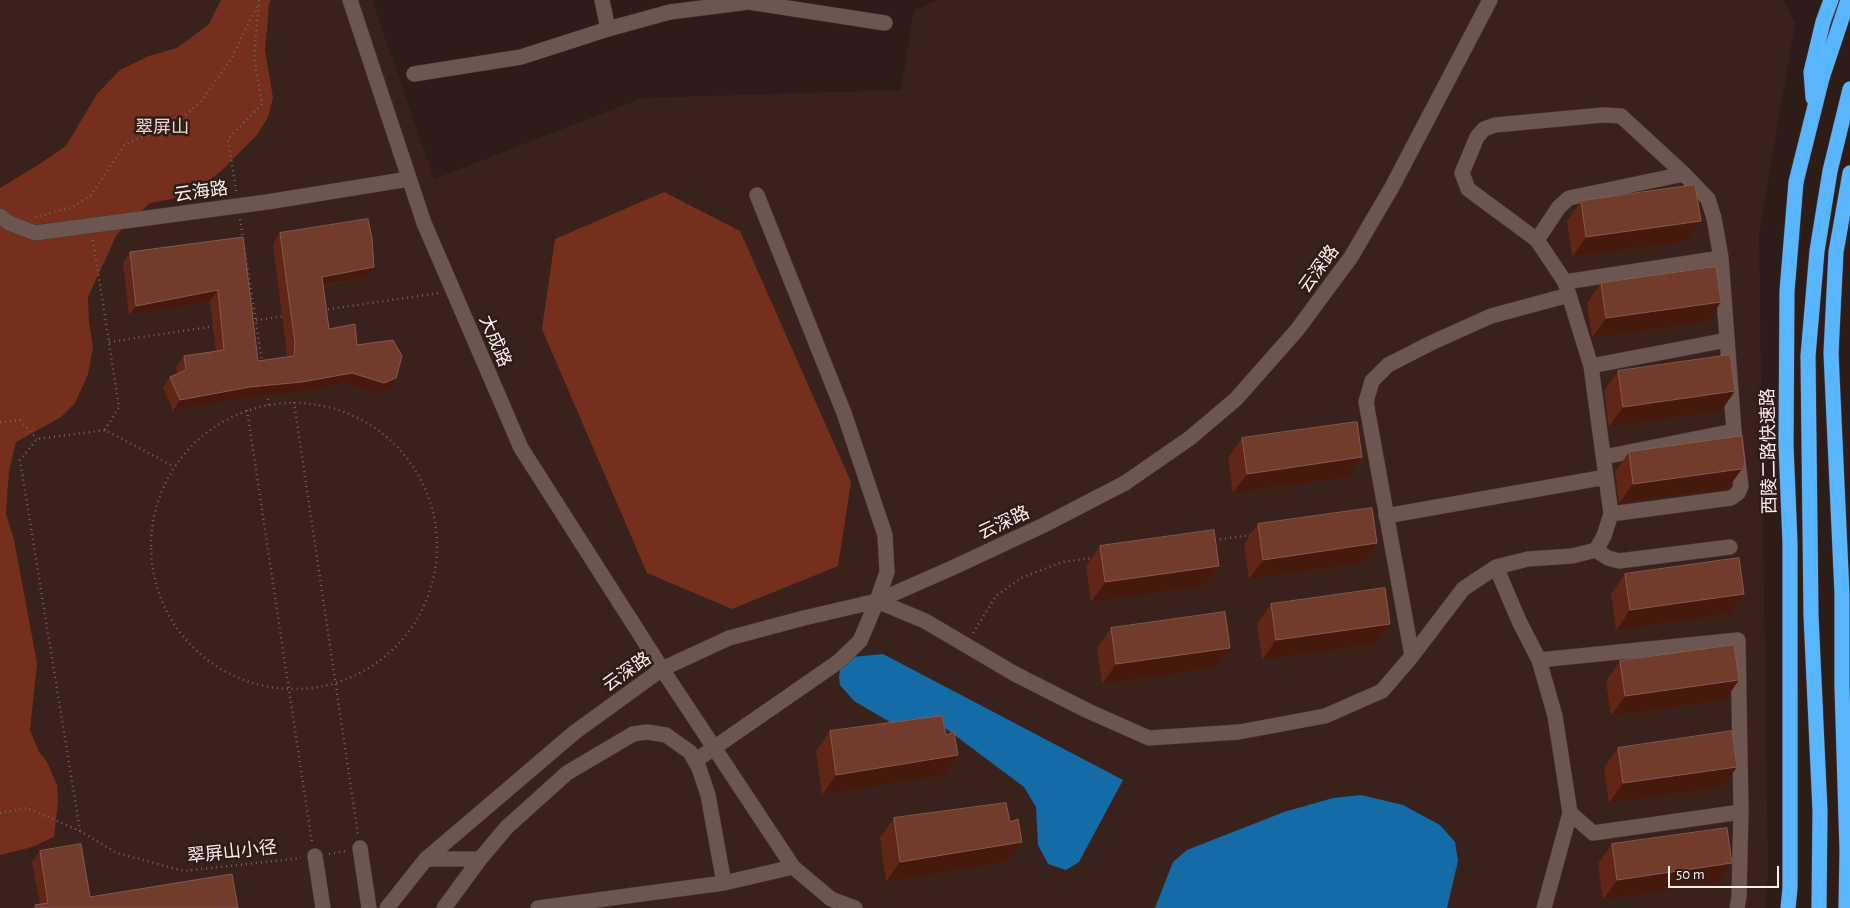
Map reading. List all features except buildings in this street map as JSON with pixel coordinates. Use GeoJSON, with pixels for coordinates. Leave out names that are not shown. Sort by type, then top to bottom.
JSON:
{"type":"FeatureCollection","features":[{"type":"Feature","properties":{"kind":"highway"},"geometry":{"type":"LineString","coordinates":[[1814,113],[1811,72],[1823,22],[1831,0]]}},
{"type":"Feature","properties":{"kind":"highway","name":"西陵二路快速路"},"geometry":{"type":"LineString","coordinates":[[1788,908],[1790,888],[1790,543],[1786,445],[1787,301],[1796,182],[1822,78],[1848,0]]}},
{"type":"Feature","properties":{"kind":"highway"},"geometry":{"type":"LineString","coordinates":[[1819,908],[1820,811],[1811,615],[1808,356],[1817,250],[1830,171],[1850,90]]}},
{"type":"Feature","properties":{"kind":"highway"},"geometry":{"type":"LineString","coordinates":[[1846,908],[1847,851],[1842,687],[1842,594],[1831,352],[1836,252],[1850,173]]}},
{"type":"Feature","properties":{"kind":"street","name":"大成路"},"geometry":{"type":"LineString","coordinates":[[350,0],[424,223],[521,448],[662,669],[793,867],[831,899],[855,908]]}},
{"type":"Feature","properties":{"kind":"street"},"geometry":{"type":"LineString","coordinates":[[602,0],[608,29]]}},
{"type":"Feature","properties":{"kind":"street","name":"云深路"},"geometry":{"type":"LineString","coordinates":[[387,908],[426,859],[575,732],[662,669],[729,638],[877,601],[1036,529],[1125,482],[1190,438],[1236,399],[1297,330],[1351,257],[1392,187],[1490,0]]}},
{"type":"Feature","properties":{"kind":"street"},"geometry":{"type":"LineString","coordinates":[[414,74],[521,57],[608,29],[670,12],[749,2],[885,23]]}},
{"type":"Feature","properties":{"kind":"street"},"geometry":{"type":"LineString","coordinates":[[877,601],[925,621],[1015,674],[1080,707],[1149,738],[1239,732],[1325,716],[1382,691],[1412,656],[1463,590],[1496,567],[1528,559],[1572,556],[1596,550],[1604,536],[1611,514],[1591,366],[1567,289],[1537,240],[1468,189],[1462,173],[1477,137],[1484,128],[1495,125],[1603,115],[1621,116],[1684,174],[1708,199],[1714,218],[1720,258],[1734,431],[1741,486],[1738,493],[1731,498],[1611,514]]}},
{"type":"Feature","properties":{"kind":"street"},"geometry":{"type":"LineString","coordinates":[[1537,240],[1559,207],[1569,198],[1684,174]]}},
{"type":"Feature","properties":{"kind":"street","name":"云海路"},"geometry":{"type":"LineString","coordinates":[[0,216],[9,223],[36,233],[238,206],[409,180]]}},
{"type":"Feature","properties":{"kind":"street"},"geometry":{"type":"LineString","coordinates":[[695,761],[842,658],[860,641],[887,572],[885,535],[844,413],[757,196]]}},
{"type":"Feature","properties":{"kind":"street"},"geometry":{"type":"LineString","coordinates":[[1412,656],[1366,402],[1372,381],[1388,366],[1430,343],[1491,316],[1567,289],[1720,258]]}},
{"type":"Feature","properties":{"kind":"street"},"geometry":{"type":"LineString","coordinates":[[1591,366],[1727,340]]}},
{"type":"Feature","properties":{"kind":"street"},"geometry":{"type":"LineString","coordinates":[[1604,457],[1734,431]]}},
{"type":"Feature","properties":{"kind":"street"},"geometry":{"type":"LineString","coordinates":[[1386,516],[1606,477]]}},
{"type":"Feature","properties":{"kind":"street"},"geometry":{"type":"LineString","coordinates":[[1596,550],[1608,558],[1619,561],[1730,547]]}},
{"type":"Feature","properties":{"kind":"street"},"geometry":{"type":"LineString","coordinates":[[1496,567],[1519,622],[1539,660],[1555,716],[1570,812],[1544,908]]}},
{"type":"Feature","properties":{"kind":"street"},"geometry":{"type":"LineString","coordinates":[[1539,660],[1738,640],[1741,812],[1739,897],[1737,908]]}},
{"type":"Feature","properties":{"kind":"street"},"geometry":{"type":"LineString","coordinates":[[444,908],[480,859],[507,827],[567,774],[633,734],[647,732],[666,735],[690,752],[695,761],[708,795],[724,883]]}},
{"type":"Feature","properties":{"kind":"street"},"geometry":{"type":"LineString","coordinates":[[1570,812],[1593,833],[1741,812]]}},
{"type":"Feature","properties":{"kind":"street"},"geometry":{"type":"LineString","coordinates":[[360,848],[369,908]]}},
{"type":"Feature","properties":{"kind":"street"},"geometry":{"type":"LineString","coordinates":[[314,856],[323,908]]}},
{"type":"Feature","properties":{"kind":"street"},"geometry":{"type":"LineString","coordinates":[[426,859],[480,859]]}},
{"type":"Feature","properties":{"kind":"street"},"geometry":{"type":"LineString","coordinates":[[538,908],[724,883],[793,867]]}},
{"type":"Feature","properties":{"kind":"path"},"geometry":{"type":"LineString","coordinates":[[259,2],[254,57],[262,104],[228,139],[263,368]]}},
{"type":"Feature","properties":{"kind":"path"},"geometry":{"type":"LineString","coordinates":[[33,217],[73,207],[91,195],[125,144],[177,123],[200,101],[230,61],[259,2]]}},
{"type":"Feature","properties":{"kind":"path"},"geometry":{"type":"LineString","coordinates":[[91,225],[119,406],[105,430]]}},
{"type":"Feature","properties":{"kind":"path"},"geometry":{"type":"LineString","coordinates":[[315,311],[453,291]]}},
{"type":"Feature","properties":{"kind":"path"},"geometry":{"type":"LineString","coordinates":[[256,320],[295,314]]}},
{"type":"Feature","properties":{"kind":"path"},"geometry":{"type":"LineString","coordinates":[[109,342],[217,326]]}},
{"type":"Feature","properties":{"kind":"path"},"geometry":{"type":"LineString","coordinates":[[266,387],[269,406]]}},
{"type":"Feature","properties":{"kind":"path"},"geometry":{"type":"LineString","coordinates":[[294,402],[360,848]]}},
{"type":"Feature","properties":{"kind":"path"},"geometry":{"type":"LineString","coordinates":[[294,402],[341,410],[383,432],[416,468],[434,512],[438,559],[426,605],[398,645],[360,674],[314,688],[267,687],[223,671],[186,641],[161,602],[150,556],[155,509],[174,467],[206,432],[247,410],[269,406],[294,402]]}},
{"type":"Feature","properties":{"kind":"path"},"geometry":{"type":"LineString","coordinates":[[247,410],[314,856]]}},
{"type":"Feature","properties":{"kind":"path"},"geometry":{"type":"LineString","coordinates":[[0,422],[20,420],[37,439]]}},
{"type":"Feature","properties":{"kind":"path"},"geometry":{"type":"LineString","coordinates":[[80,830],[20,460],[37,439],[105,430],[174,467]]}},
{"type":"Feature","properties":{"kind":"path"},"geometry":{"type":"LineString","coordinates":[[1210,541],[1259,534]]}},
{"type":"Feature","properties":{"kind":"path"},"geometry":{"type":"LineString","coordinates":[[966,645],[996,596],[1022,578],[1062,562],[1101,557]]}},
{"type":"Feature","properties":{"kind":"path","name":"翠屏山小径"},"geometry":{"type":"LineString","coordinates":[[0,813],[27,808],[80,830],[117,853],[184,871],[314,856],[360,848]]}},
{"type":"Feature","properties":{"kind":"shaded area"},"geometry":{"type":"Polygon","coordinates":[[[0,0],[372,0],[434,179],[642,98],[901,90],[914,10],[938,0],[1784,0],[1795,24],[1759,235],[1768,875],[1765,908],[0,908],[0,0]]]}},
{"type":"Feature","properties":{"kind":"green space","name":"翠屏山"},"geometry":{"type":"Polygon","coordinates":[[[221,0],[271,0],[269,4],[265,50],[273,98],[268,117],[257,135],[221,171],[199,188],[172,199],[150,203],[117,234],[88,297],[89,323],[93,347],[88,374],[75,403],[61,417],[16,442],[9,471],[6,514],[14,540],[37,663],[30,730],[39,752],[47,762],[57,785],[58,802],[54,837],[32,847],[0,855],[0,188],[66,146],[97,94],[120,70],[149,56],[177,48],[209,24],[221,0]]]}},
{"type":"Feature","properties":{"kind":"green space"},"geometry":{"type":"Polygon","coordinates":[[[664,192],[740,231],[851,482],[838,566],[732,609],[647,573],[542,329],[555,239],[664,192]]]}},
{"type":"Feature","properties":{"kind":"water"},"geometry":{"type":"Polygon","coordinates":[[[883,654],[1123,780],[1079,862],[1066,870],[1048,864],[1038,845],[1036,807],[1024,787],[941,725],[895,725],[854,701],[840,685],[839,677],[842,658],[883,654]]]}},
{"type":"Feature","properties":{"kind":"water"},"geometry":{"type":"Polygon","coordinates":[[[1361,795],[1403,805],[1440,825],[1455,842],[1458,861],[1447,908],[1155,908],[1173,862],[1187,850],[1284,812],[1333,798],[1361,795]]]}}]}
